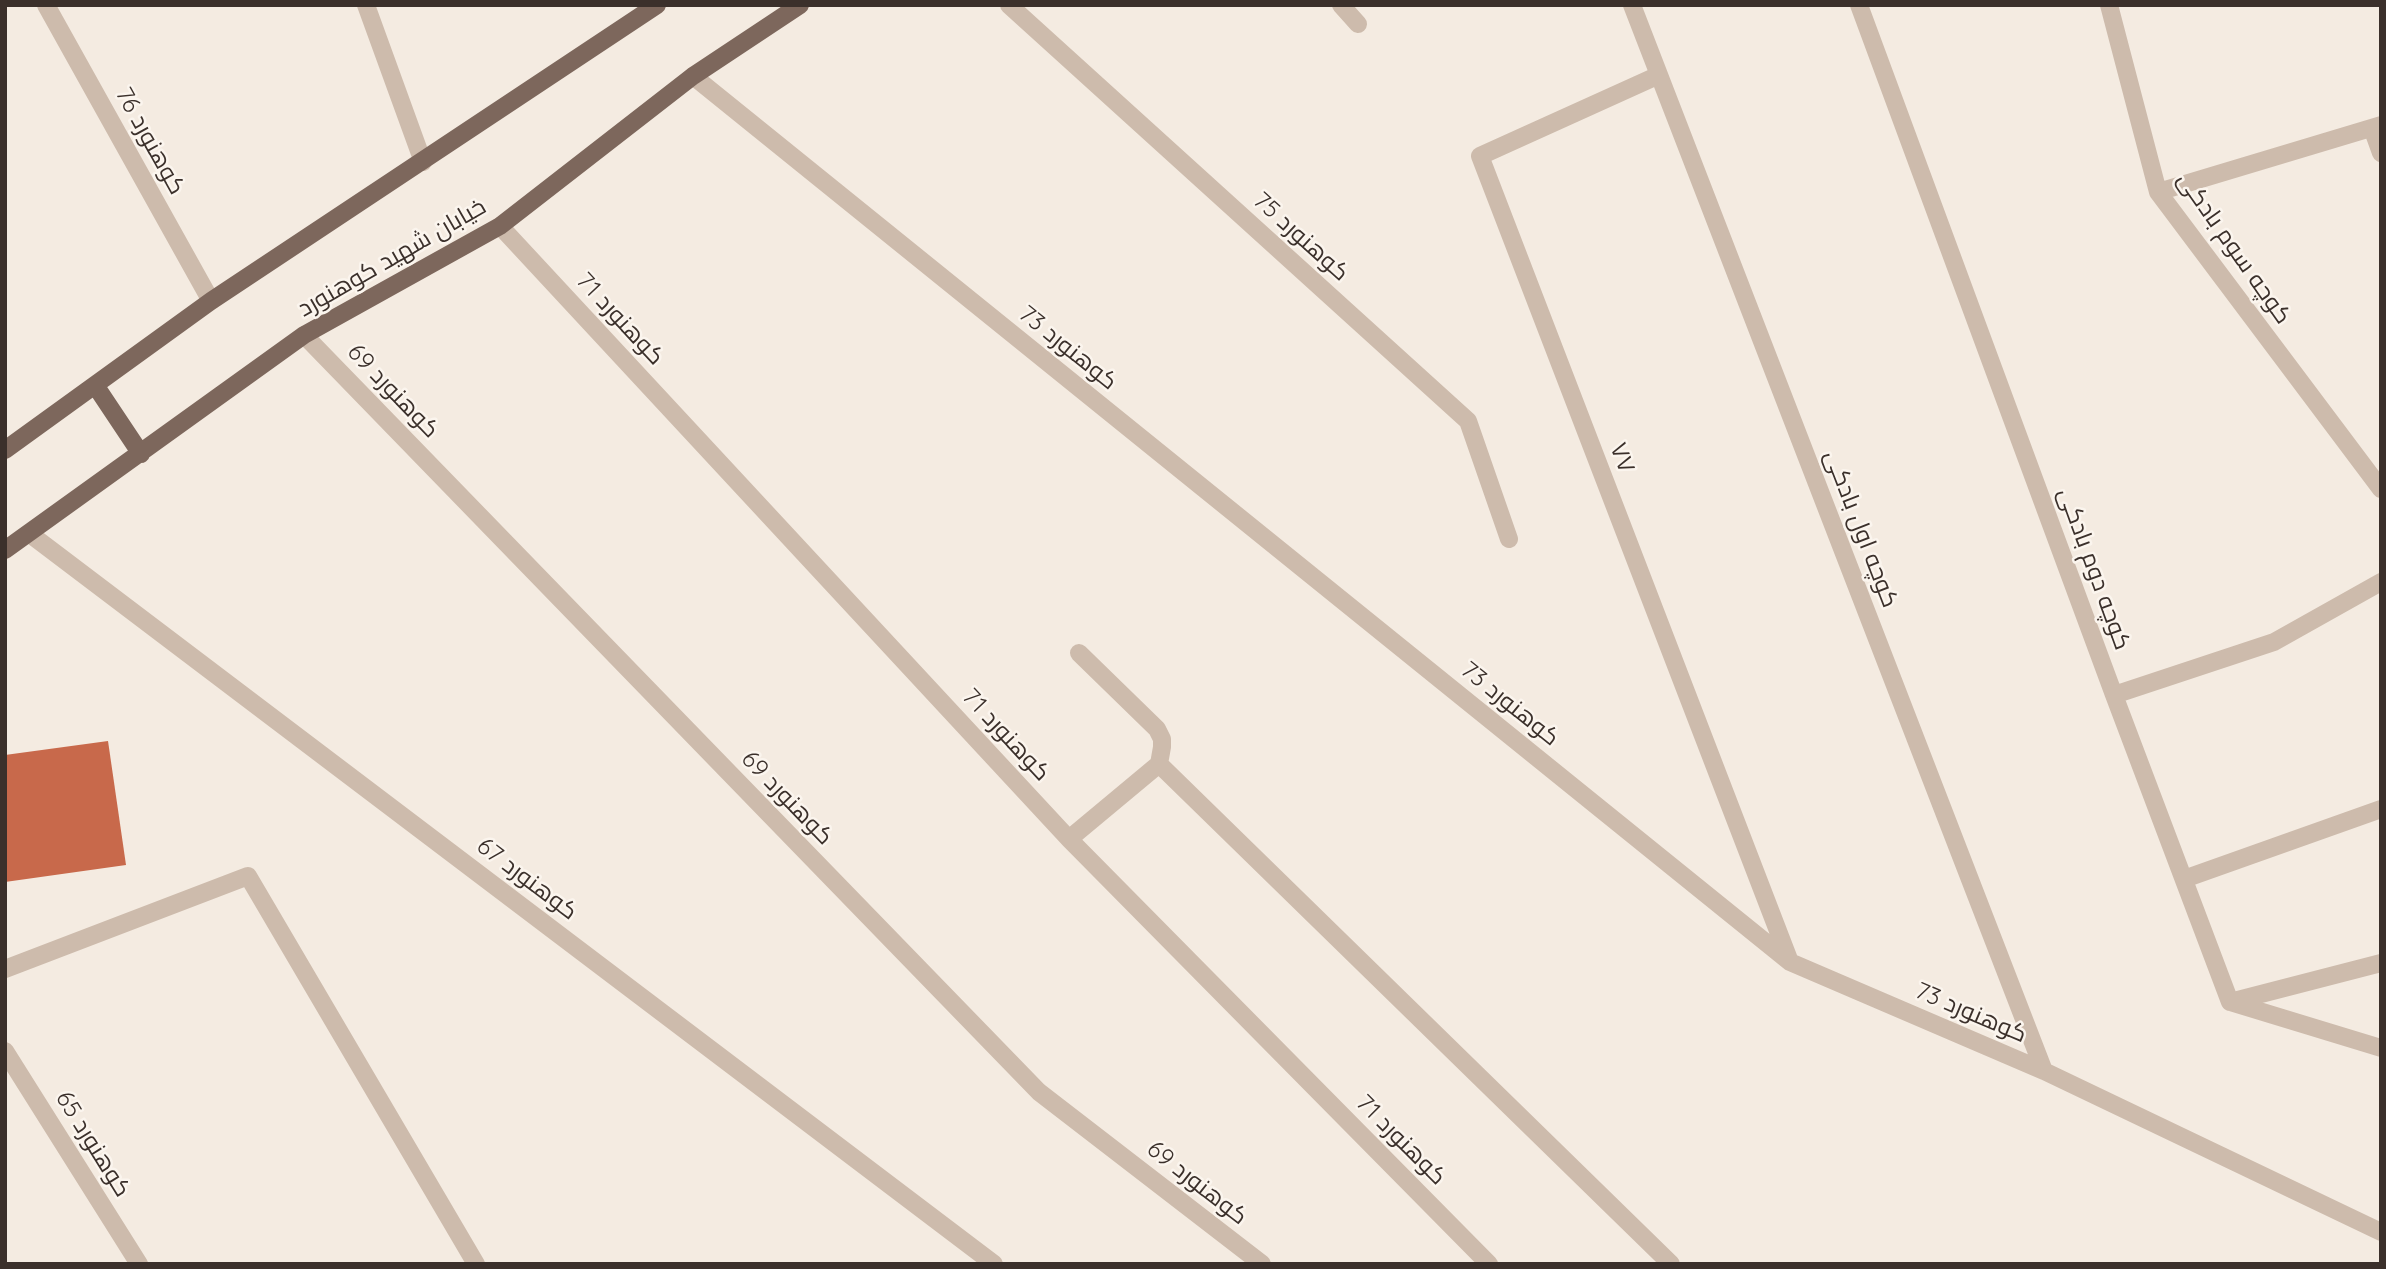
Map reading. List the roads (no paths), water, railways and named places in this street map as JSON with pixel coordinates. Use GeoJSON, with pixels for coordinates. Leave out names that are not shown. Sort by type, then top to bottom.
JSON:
{"type":"FeatureCollection","features":[{"type":"Feature","properties":{"kind":"main road","name":"خیابان شهید کوهنورد"},"geometry":{"type":"LineString","coordinates":[[5,551],[304,335],[500,226],[693,76],[800,5]]}},
{"type":"Feature","properties":{"kind":"main road"},"geometry":{"type":"LineString","coordinates":[[5,450],[211,301],[655,6]]}},
{"type":"Feature","properties":{"kind":"main road"},"geometry":{"type":"LineString","coordinates":[[95,385],[141,454]]}},
{"type":"Feature","properties":{"kind":"street","name":"کوهنورد 76"},"geometry":{"type":"LineString","coordinates":[[46,5],[211,301]]}},
{"type":"Feature","properties":{"kind":"street"},"geometry":{"type":"LineString","coordinates":[[366,5],[423,162]]}},
{"type":"Feature","properties":{"kind":"street","name":"کوهنورد 75"},"geometry":{"type":"LineString","coordinates":[[1009,5],[1468,421],[1509,539]]}},
{"type":"Feature","properties":{"kind":"street"},"geometry":{"type":"LineString","coordinates":[[1341,5],[1358,24]]}},
{"type":"Feature","properties":{"kind":"street","name":"کوچه اول بادکی"},"geometry":{"type":"LineString","coordinates":[[1632,5],[2043,1071]]}},
{"type":"Feature","properties":{"kind":"street","name":"کوچه دوم بادکی"},"geometry":{"type":"LineString","coordinates":[[1859,5],[2230,1002]]}},
{"type":"Feature","properties":{"kind":"street","name":"کوچه سوم بادکی"},"geometry":{"type":"LineString","coordinates":[[2109,5],[2158,192],[2381,489]]}},
{"type":"Feature","properties":{"kind":"street","name":"۷۷"},"geometry":{"type":"LineString","coordinates":[[1659,75],[1480,156],[1790,962]]}},
{"type":"Feature","properties":{"kind":"street","name":"کوهنورد 73"},"geometry":{"type":"LineString","coordinates":[[693,76],[1790,962],[2043,1071],[2381,1232]]}},
{"type":"Feature","properties":{"kind":"street"},"geometry":{"type":"LineString","coordinates":[[2158,192],[2376,127],[2381,153]]}},
{"type":"Feature","properties":{"kind":"street","name":"کوهنورد 71"},"geometry":{"type":"LineString","coordinates":[[500,226],[1069,839],[1489,1264]]}},
{"type":"Feature","properties":{"kind":"street","name":"کوهنورد 69"},"geometry":{"type":"LineString","coordinates":[[304,335],[1039,1092],[1262,1264]]}},
{"type":"Feature","properties":{"kind":"street","name":"کوهنورد 67"},"geometry":{"type":"LineString","coordinates":[[30,534],[994,1264]]}},
{"type":"Feature","properties":{"kind":"street"},"geometry":{"type":"LineString","coordinates":[[2114,695],[2274,642],[2381,582]]}},
{"type":"Feature","properties":{"kind":"street"},"geometry":{"type":"LineString","coordinates":[[1069,839],[1159,764],[1162,747],[1162,738],[1157,729],[1079,653]]}},
{"type":"Feature","properties":{"kind":"street"},"geometry":{"type":"LineString","coordinates":[[1159,764],[1671,1264]]}},
{"type":"Feature","properties":{"kind":"street"},"geometry":{"type":"LineString","coordinates":[[2184,879],[2381,808]]}},
{"type":"Feature","properties":{"kind":"street"},"geometry":{"type":"LineString","coordinates":[[5,969],[248,876],[476,1264]]}},
{"type":"Feature","properties":{"kind":"street"},"geometry":{"type":"LineString","coordinates":[[2230,1002],[2381,963]]}},
{"type":"Feature","properties":{"kind":"street"},"geometry":{"type":"LineString","coordinates":[[2230,1002],[2381,1048]]}},
{"type":"Feature","properties":{"kind":"street","name":"کوهنورد 65"},"geometry":{"type":"LineString","coordinates":[[5,1051],[139,1264]]}}]}
